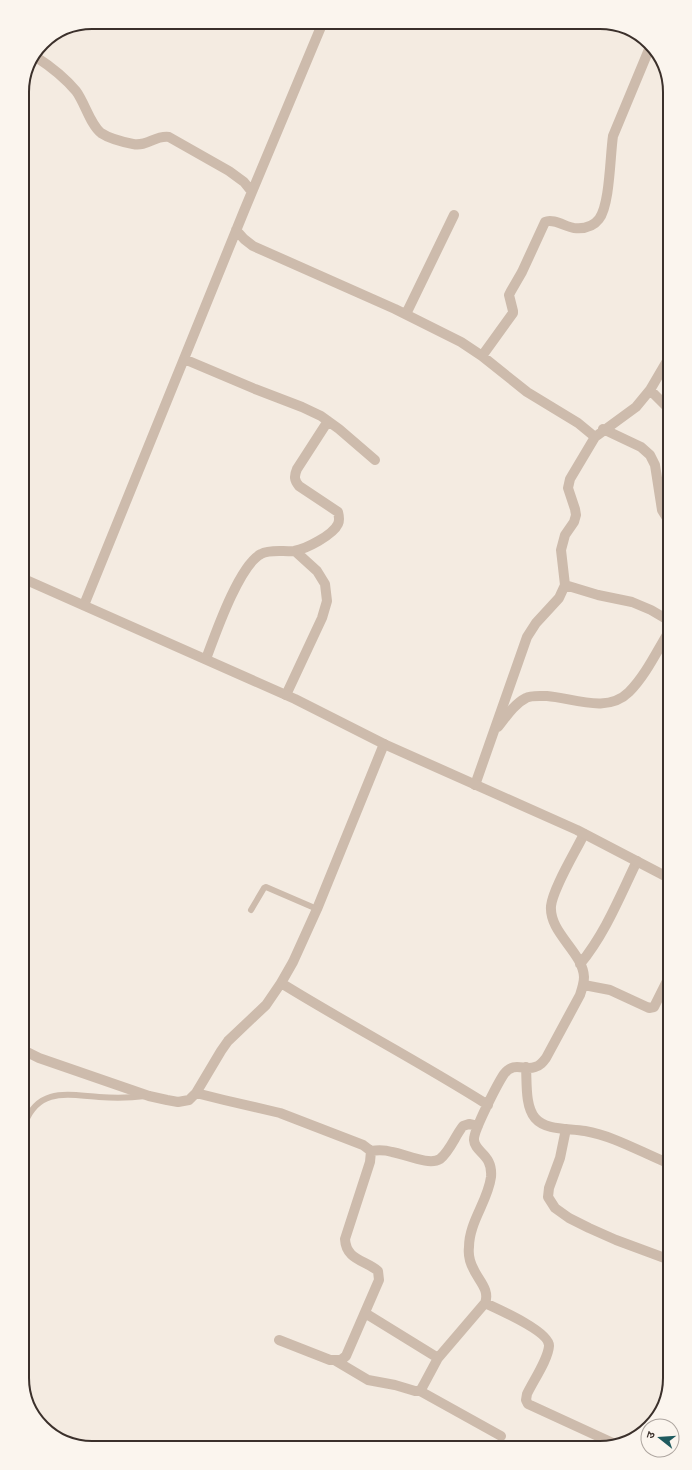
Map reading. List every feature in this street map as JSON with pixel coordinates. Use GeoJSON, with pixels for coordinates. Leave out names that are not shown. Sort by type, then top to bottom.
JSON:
{"type":"FeatureCollection","features":[{"type":"Feature","properties":{"kind":"street"},"geometry":{"type":"LineString","coordinates":[[84,605],[236,230],[320,29]]}},
{"type":"Feature","properties":{"kind":"street"},"geometry":{"type":"LineString","coordinates":[[482,356],[512,314],[513,311],[510,300],[511,292],[545,222],[550,221],[573,228],[585,228],[593,225],[600,218],[604,210],[609,183],[613,136],[648,52]]}},
{"type":"Feature","properties":{"kind":"street"},"geometry":{"type":"LineString","coordinates":[[39,58],[75,90],[84,103],[94,124],[102,134],[136,145],[146,144],[159,137],[168,137],[234,174],[244,182],[252,192]]}},
{"type":"Feature","properties":{"kind":"street"},"geometry":{"type":"LineString","coordinates":[[406,314],[454,215]]}},
{"type":"Feature","properties":{"kind":"street"},"geometry":{"type":"LineString","coordinates":[[236,230],[253,246],[406,314],[461,342],[482,356],[527,392],[573,420],[595,437]]}},
{"type":"Feature","properties":{"kind":"street"},"geometry":{"type":"LineString","coordinates":[[184,359],[302,407],[328,421],[375,460]]}},
{"type":"Feature","properties":{"kind":"street"},"geometry":{"type":"LineString","coordinates":[[475,785],[527,637],[536,623],[559,598],[565,585],[561,550],[565,535],[574,522],[576,515],[568,488],[570,479],[595,437],[603,429],[636,406],[650,390],[663,368]]}},
{"type":"Feature","properties":{"kind":"street"},"geometry":{"type":"LineString","coordinates":[[650,390],[663,402]]}},
{"type":"Feature","properties":{"kind":"street"},"geometry":{"type":"LineString","coordinates":[[206,659],[230,602],[244,572],[252,560],[262,553],[295,551],[307,547],[318,541],[339,524],[338,512],[299,486],[295,481],[297,469],[328,421]]}},
{"type":"Feature","properties":{"kind":"street"},"geometry":{"type":"LineString","coordinates":[[603,429],[641,447],[650,455],[655,465],[663,511]]}},
{"type":"Feature","properties":{"kind":"street"},"geometry":{"type":"LineString","coordinates":[[286,695],[322,618],[327,601],[325,584],[318,571],[295,551]]}},
{"type":"Feature","properties":{"kind":"street"},"geometry":{"type":"LineString","coordinates":[[29,581],[286,695],[384,744],[584,834],[663,875]]}},
{"type":"Feature","properties":{"kind":"street"},"geometry":{"type":"LineString","coordinates":[[565,585],[598,595],[632,602],[663,617]]}},
{"type":"Feature","properties":{"kind":"street"},"geometry":{"type":"LineString","coordinates":[[494,731],[516,705],[527,698],[539,696],[557,697],[587,703],[602,704],[616,700],[628,693],[642,675],[663,641]]}},
{"type":"Feature","properties":{"kind":"street"},"geometry":{"type":"LineString","coordinates":[[29,1053],[39,1058],[149,1096],[178,1102],[189,1100],[196,1093],[228,1041],[266,1005],[293,962],[317,910],[384,744]]}},
{"type":"Feature","properties":{"kind":"street"},"geometry":{"type":"LineString","coordinates":[[420,1391],[438,1358],[485,1303],[487,1297],[487,1292],[473,1270],[469,1258],[468,1245],[471,1232],[491,1177],[491,1168],[487,1158],[477,1147],[474,1141],[478,1126],[504,1074],[510,1069],[518,1066],[534,1068],[546,1058],[584,985],[584,976],[580,964],[555,924],[552,915],[552,905],[556,891],[584,834]]}},
{"type":"Feature","properties":{"kind":"street"},"geometry":{"type":"LineString","coordinates":[[580,964],[588,955],[612,914],[637,861]]}},
{"type":"Feature","properties":{"kind":"street"},"geometry":{"type":"LineString","coordinates":[[281,983],[488,1104]]}},
{"type":"Feature","properties":{"kind":"street"},"geometry":{"type":"LineString","coordinates":[[584,985],[610,990],[648,1008],[654,1008],[663,991]]}},
{"type":"Feature","properties":{"kind":"street"},"geometry":{"type":"LineString","coordinates":[[526,1067],[531,1112],[536,1119],[544,1125],[600,1134],[663,1161]]}},
{"type":"Feature","properties":{"kind":"street"},"geometry":{"type":"LineString","coordinates":[[196,1093],[280,1113],[363,1145],[371,1151],[380,1150],[393,1152],[423,1160],[435,1161],[440,1158],[447,1151],[463,1126],[469,1124],[478,1126]]}},
{"type":"Feature","properties":{"kind":"street"},"geometry":{"type":"LineString","coordinates":[[566,1129],[560,1158],[549,1188],[548,1197],[555,1208],[569,1218],[588,1228],[663,1257]]}},
{"type":"Feature","properties":{"kind":"street"},"geometry":{"type":"LineString","coordinates":[[336,1361],[341,1360],[346,1356],[380,1275],[374,1268],[348,1253],[345,1247],[345,1239],[370,1162],[371,1151]]}},
{"type":"Feature","properties":{"kind":"street"},"geometry":{"type":"LineString","coordinates":[[485,1303],[538,1331],[546,1337],[549,1344],[548,1353],[527,1394],[526,1400],[528,1404],[607,1440]]}},
{"type":"Feature","properties":{"kind":"street"},"geometry":{"type":"LineString","coordinates":[[365,1313],[438,1358]]}},
{"type":"Feature","properties":{"kind":"street"},"geometry":{"type":"LineString","coordinates":[[280,1340],[336,1361],[368,1380],[395,1384],[415,1391],[420,1391],[501,1436]]}},
{"type":"Feature","properties":{"kind":"lane"},"geometry":{"type":"LineString","coordinates":[[251,910],[266,887],[317,910]]}},
{"type":"Feature","properties":{"kind":"lane"},"geometry":{"type":"LineString","coordinates":[[29,1116],[35,1106],[44,1099],[56,1095],[71,1094],[126,1098],[149,1096]]}}]}
